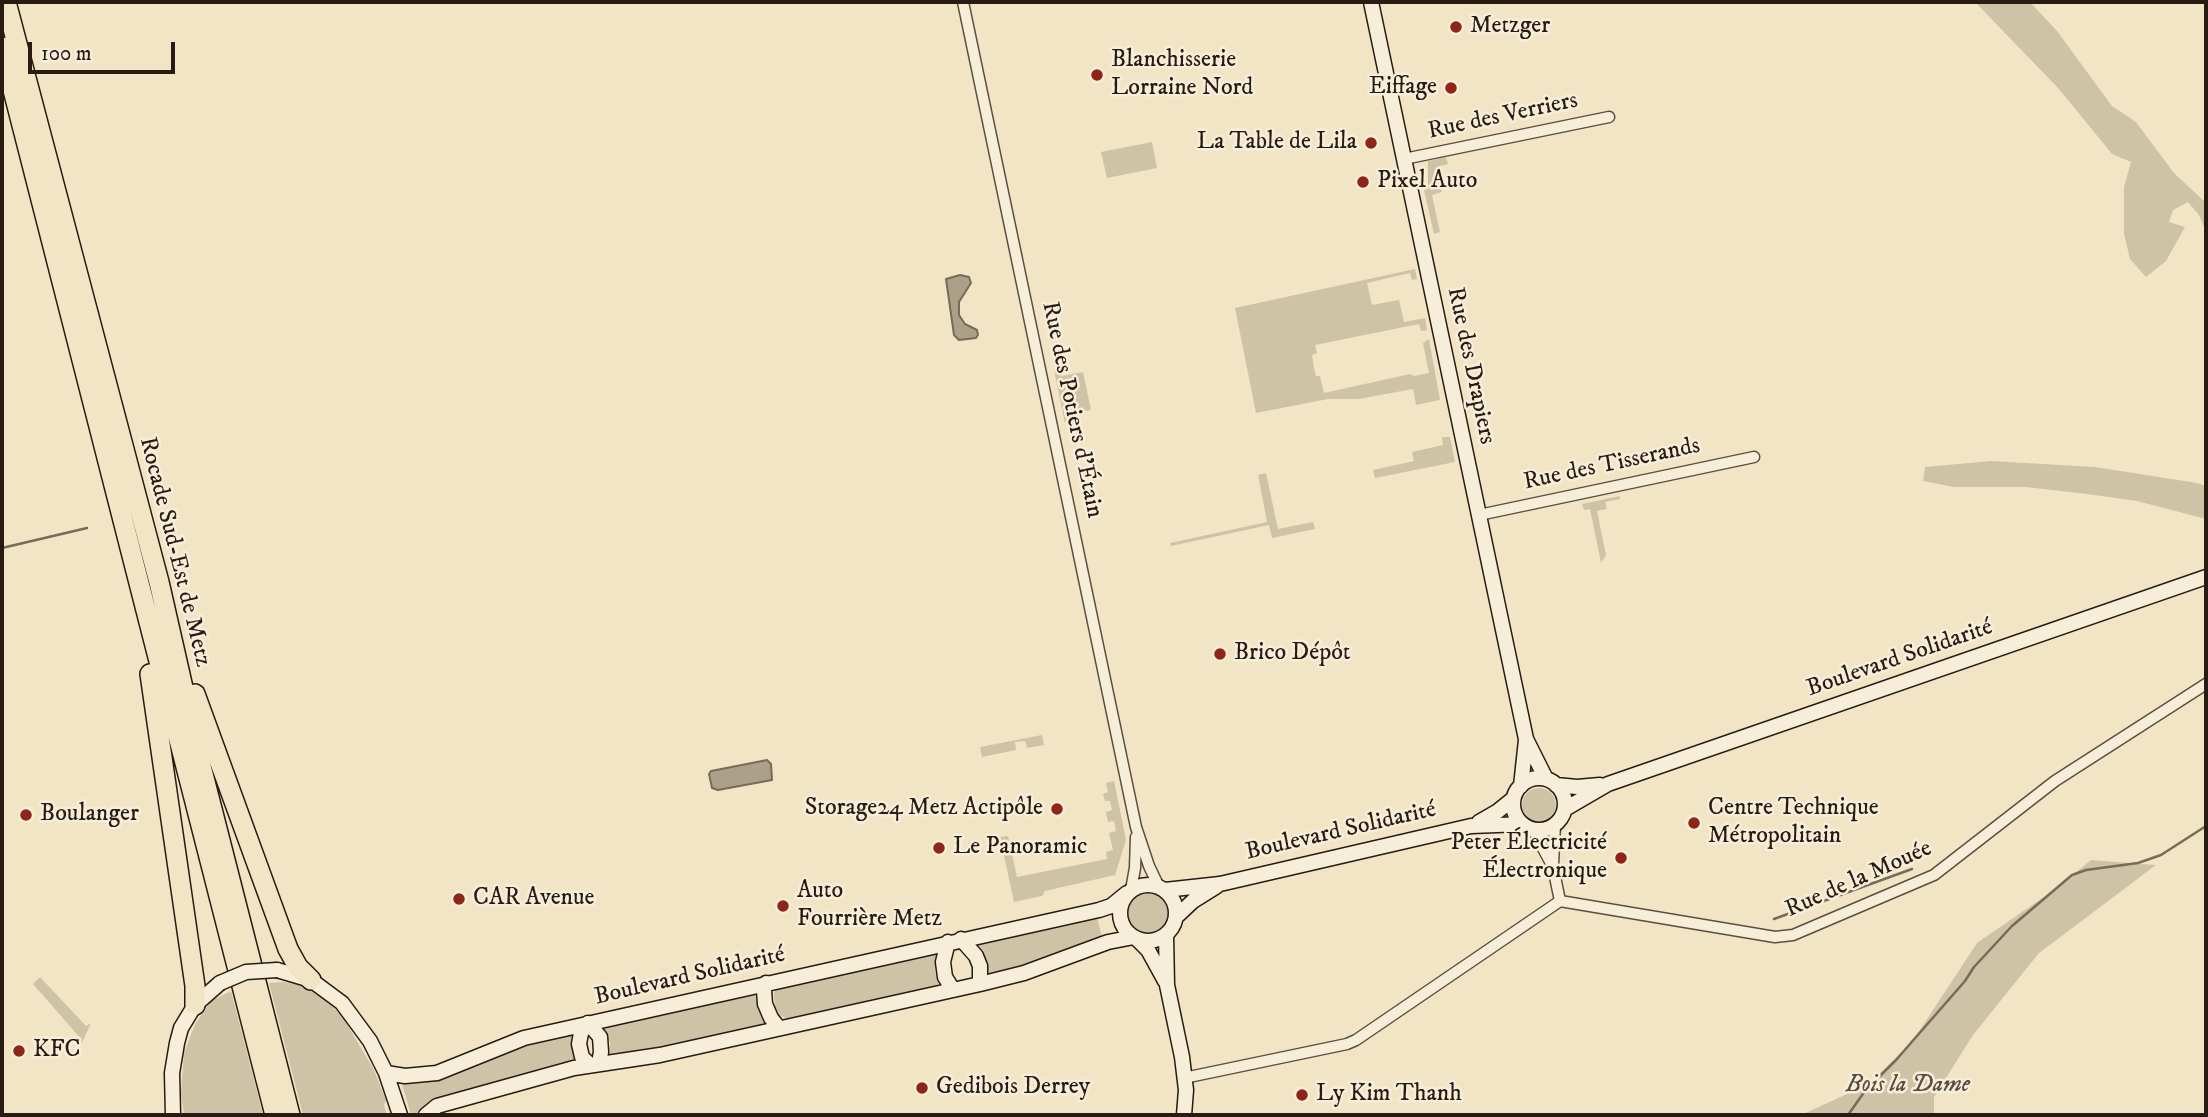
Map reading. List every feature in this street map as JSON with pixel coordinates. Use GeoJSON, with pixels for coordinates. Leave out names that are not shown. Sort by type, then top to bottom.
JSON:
{"type":"FeatureCollection","features":[{"type":"Feature","properties":{"kind":"highway","name":"Rocade Sud-Est de Metz"},"geometry":{"type":"LineString","coordinates":[[6,2],[159,582],[199,758],[290,1115]]}},
{"type":"Feature","properties":{"kind":"highway","name":"Rocade Sud-Est de Metz"},"geometry":{"type":"LineString","coordinates":[[2,47],[275,1115]]}},
{"type":"Feature","properties":{"kind":"highway"},"geometry":{"type":"LineString","coordinates":[[126,532],[154,693],[195,986],[195,1005]]}},
{"type":"Feature","properties":{"kind":"highway"},"geometry":{"type":"LineString","coordinates":[[159,582],[191,684],[288,949],[298,967],[311,980]]}},
{"type":"Feature","properties":{"kind":"main road","name":"Rue des Drapiers"},"geometry":{"type":"LineString","coordinates":[[1371,2],[1526,739],[1551,782]]}},
{"type":"Feature","properties":{"kind":"main road","name":"Boulevard Solidarité"},"geometry":{"type":"LineString","coordinates":[[1565,809],[1608,784],[2206,577]]}},
{"type":"Feature","properties":{"kind":"main road","name":"Rue des Drapiers"},"geometry":{"type":"LineString","coordinates":[[1517,792],[1526,739]]}},
{"type":"Feature","properties":{"kind":"main road"},"geometry":{"type":"LineString","coordinates":[[1528,780],[1551,782],[1565,800],[1565,809],[1555,825],[1548,829],[1527,827],[1514,813],[1517,792],[1528,780]]}},
{"type":"Feature","properties":{"kind":"main road","name":"Boulevard Solidarité"},"geometry":{"type":"LineString","coordinates":[[1551,782],[1577,787],[1608,784]]}},
{"type":"Feature","properties":{"kind":"main road","name":"Boulevard Solidarité"},"geometry":{"type":"LineString","coordinates":[[1471,826],[1498,811],[1517,792]]}},
{"type":"Feature","properties":{"kind":"main road","name":"Boulevard Solidarité"},"geometry":{"type":"LineString","coordinates":[[1162,888],[1220,884],[1471,826],[1527,827]]}},
{"type":"Feature","properties":{"kind":"main road"},"geometry":{"type":"LineString","coordinates":[[426,1115],[437,1106],[594,1063],[660,1055],[980,984],[1024,973],[1108,942],[1136,938],[1151,941],[1166,934],[1173,927],[1176,917],[1175,903],[1162,888],[1145,884],[1129,892],[1122,902],[1120,917],[1123,926],[1136,938],[1148,950],[1167,985]]}},
{"type":"Feature","properties":{"kind":"main road","name":"Boulevard Solidarité"},"geometry":{"type":"LineString","coordinates":[[1176,917],[1193,901],[1220,884]]}},
{"type":"Feature","properties":{"kind":"main road","name":"Boulevard Solidarité"},"geometry":{"type":"LineString","coordinates":[[386,1073],[405,1076],[438,1073],[524,1038],[1099,910],[1111,906],[1129,892]]}},
{"type":"Feature","properties":{"kind":"main road"},"geometry":{"type":"LineString","coordinates":[[1166,934],[1167,985],[1184,1078],[1184,1115]]}},
{"type":"Feature","properties":{"kind":"main road"},"geometry":{"type":"LineString","coordinates":[[953,989],[945,976],[943,962],[954,941],[976,956],[980,984]]}},
{"type":"Feature","properties":{"kind":"main road"},"geometry":{"type":"LineString","coordinates":[[173,1114],[172,1085],[177,1043],[181,1028],[195,1005],[220,983],[246,972],[277,970],[311,980],[342,1003],[357,1021],[386,1073],[400,1115]]}},
{"type":"Feature","properties":{"kind":"main road"},"geometry":{"type":"LineString","coordinates":[[766,983],[765,1004],[779,1028]]}},
{"type":"Feature","properties":{"kind":"main road"},"geometry":{"type":"LineString","coordinates":[[588,1023],[600,1037],[601,1052],[594,1063],[582,1057],[579,1044],[581,1033],[588,1023]]}},
{"type":"Feature","properties":{"kind":"street","name":"Rue des Potiers d'Étain"},"geometry":{"type":"LineString","coordinates":[[963,2],[1136,827],[1149,866],[1162,888]]}},
{"type":"Feature","properties":{"kind":"street","name":"Rue des Verriers"},"geometry":{"type":"LineString","coordinates":[[1404,159],[1609,117]]}},
{"type":"Feature","properties":{"kind":"street","name":"Rue des Tisserands"},"geometry":{"type":"LineString","coordinates":[[1479,514],[1754,457]]}},
{"type":"Feature","properties":{"kind":"street","name":"Rue de la Mouée"},"geometry":{"type":"LineString","coordinates":[[1560,901],[1775,937],[1793,935],[1934,875],[2055,781],[2206,684]]}},
{"type":"Feature","properties":{"kind":"street"},"geometry":{"type":"LineString","coordinates":[[1184,1078],[1356,1040],[1560,901],[1553,867],[1555,825]]}},
{"type":"Feature","properties":{"kind":"street","name":"Rue des Potiers d'Étain"},"geometry":{"type":"LineString","coordinates":[[1129,892],[1135,868],[1136,827]]}},
{"type":"Feature","properties":{"kind":"street"},"geometry":{"type":"LineString","coordinates":[[1527,827],[1553,867]]}},
{"type":"Feature","properties":{"kind":"green space"},"geometry":{"type":"Polygon","coordinates":[[[1975,2],[2030,2],[2057,31],[2112,106],[2136,122],[2174,173],[2206,203],[2206,232],[2199,215],[2188,202],[2173,210],[2169,222],[2185,227],[2166,261],[2146,277],[2130,259],[2124,234],[2124,187],[2131,162],[2112,154],[2059,89],[1975,2]]]}},
{"type":"Feature","properties":{"kind":"green space"},"geometry":{"type":"Polygon","coordinates":[[[1152,142],[1157,168],[1107,178],[1101,152],[1152,142]]]}},
{"type":"Feature","properties":{"kind":"green space"},"geometry":{"type":"Polygon","coordinates":[[[1446,157],[1448,164],[1437,167],[1442,192],[1432,195],[1440,232],[1434,234],[1424,190],[1428,189],[1428,161],[1446,157]]]}},
{"type":"Feature","properties":{"kind":"green space"},"geometry":{"type":"Polygon","coordinates":[[[1415,269],[1417,279],[1412,280],[1410,273],[1367,283],[1372,305],[1399,300],[1404,322],[1425,318],[1427,330],[1421,331],[1419,324],[1315,345],[1317,353],[1312,355],[1314,368],[1316,376],[1320,376],[1324,393],[1410,374],[1414,376],[1429,373],[1423,343],[1429,339],[1440,400],[1416,405],[1413,389],[1359,399],[1328,399],[1256,413],[1235,308],[1415,269]]]}},
{"type":"Feature","properties":{"kind":"green space"},"geometry":{"type":"Polygon","coordinates":[[[1060,368],[1062,376],[1083,372],[1091,410],[1070,414],[1065,423],[1054,370],[1060,368]]]}},
{"type":"Feature","properties":{"kind":"green space"},"geometry":{"type":"Polygon","coordinates":[[[1442,437],[1450,437],[1455,462],[1375,478],[1373,470],[1414,461],[1412,452],[1443,445],[1442,437]]]}},
{"type":"Feature","properties":{"kind":"green space"},"geometry":{"type":"Polygon","coordinates":[[[1991,461],[2095,467],[2197,483],[2206,486],[2206,519],[2137,501],[2087,494],[2026,487],[1954,487],[1923,481],[1925,467],[1991,461]]]}},
{"type":"Feature","properties":{"kind":"green space"},"geometry":{"type":"Polygon","coordinates":[[[1266,473],[1278,529],[1313,522],[1315,529],[1272,538],[1269,525],[1171,546],[1170,543],[1267,522],[1258,475],[1266,473]]]}},
{"type":"Feature","properties":{"kind":"green space"},"geometry":{"type":"Polygon","coordinates":[[[1620,496],[1620,499],[1605,502],[1607,509],[1597,511],[1606,555],[1601,563],[1590,509],[1584,510],[1582,504],[1620,496]]]}},
{"type":"Feature","properties":{"kind":"green space"},"geometry":{"type":"Polygon","coordinates":[[[1042,735],[1044,745],[1027,748],[1025,741],[1015,742],[1016,750],[982,757],[980,747],[1042,735]]]}},
{"type":"Feature","properties":{"kind":"green space"},"geometry":{"type":"Polygon","coordinates":[[[1114,781],[1126,840],[1115,875],[1045,891],[1042,896],[1014,902],[1000,837],[1008,836],[1017,877],[1107,859],[1106,852],[1113,850],[1109,833],[1116,831],[1114,821],[1108,822],[1106,812],[1112,810],[1110,801],[1105,801],[1103,794],[1108,792],[1106,783],[1114,781]]]}},
{"type":"Feature","properties":{"kind":"green space"},"geometry":{"type":"Polygon","coordinates":[[[1539,788],[1551,793],[1556,805],[1551,817],[1539,822],[1527,817],[1522,805],[1527,793],[1539,788]]]}},
{"type":"Feature","properties":{"kind":"green space","name":"Bois la Dame"},"geometry":{"type":"Polygon","coordinates":[[[2091,860],[2156,865],[2039,953],[1973,1035],[1934,1097],[1934,1115],[1801,1115],[1869,1084],[1912,1042],[1977,943],[2054,890],[2091,860]]]}},
{"type":"Feature","properties":{"kind":"green space"},"geometry":{"type":"Polygon","coordinates":[[[1148,891],[1163,898],[1170,913],[1163,928],[1148,935],[1133,928],[1126,913],[1133,898],[1148,891]]]}},
{"type":"Feature","properties":{"kind":"green space"},"geometry":{"type":"Polygon","coordinates":[[[1097,917],[1102,937],[1020,968],[990,976],[982,956],[973,946],[976,941],[1097,917]]]}},
{"type":"Feature","properties":{"kind":"green space"},"geometry":{"type":"Polygon","coordinates":[[[938,952],[935,969],[939,987],[790,1020],[775,1013],[774,992],[785,985],[938,952]]]}},
{"type":"Feature","properties":{"kind":"green space"},"geometry":{"type":"Polygon","coordinates":[[[40,977],[86,1026],[91,1023],[81,1045],[77,1044],[82,1040],[33,984],[40,977]]]}},
{"type":"Feature","properties":{"kind":"green space"},"geometry":{"type":"Polygon","coordinates":[[[269,983],[301,985],[316,993],[341,1014],[374,1070],[386,1100],[384,1105],[387,1115],[303,1115],[269,983]]]}},
{"type":"Feature","properties":{"kind":"green space"},"geometry":{"type":"Polygon","coordinates":[[[231,991],[263,1115],[184,1115],[181,1093],[184,1053],[195,1024],[211,1001],[231,991]]]}},
{"type":"Feature","properties":{"kind":"green space"},"geometry":{"type":"Polygon","coordinates":[[[753,992],[765,1017],[765,1026],[609,1058],[610,1043],[603,1026],[753,992]]]}},
{"type":"Feature","properties":{"kind":"green space"},"geometry":{"type":"Polygon","coordinates":[[[575,1032],[578,1063],[420,1115],[411,1115],[402,1084],[429,1082],[523,1044],[575,1032]]]}},
{"type":"Feature","properties":{"kind":"shaded area"},"geometry":{"type":"Polygon","coordinates":[[[960,275],[969,277],[971,283],[959,302],[959,315],[965,324],[977,330],[978,335],[976,338],[959,340],[954,335],[946,279],[960,275]]]}},
{"type":"Feature","properties":{"kind":"shaded area"},"geometry":{"type":"Polygon","coordinates":[[[767,760],[771,764],[772,780],[718,790],[712,788],[709,774],[711,771],[767,760]]]}},
{"type":"Feature","properties":{"kind":"waterway"},"geometry":{"type":"LineString","coordinates":[[2,548],[87,528]]}},
{"type":"Feature","properties":{"kind":"waterway"},"geometry":{"type":"LineString","coordinates":[[1848,1115],[1865,1091],[1896,1060],[2012,926],[2072,875],[2086,870],[2138,863],[2161,855],[2206,826]]}},
{"type":"Feature","properties":{"kind":"waterway"},"geometry":{"type":"LineString","coordinates":[[1774,919],[1912,869]]}},
{"type":"Feature","properties":{"kind":"place","name":"Metzger"},"geometry":{"type":"Point","coordinates":[1456,27]}},
{"type":"Feature","properties":{"kind":"place","name":"Blanchisserie Lorraine Nord"},"geometry":{"type":"Point","coordinates":[1097,75]}},
{"type":"Feature","properties":{"kind":"place","name":"Eiffage"},"geometry":{"type":"Point","coordinates":[1451,88]}},
{"type":"Feature","properties":{"kind":"place","name":"La Table de Lila"},"geometry":{"type":"Point","coordinates":[1371,143]}},
{"type":"Feature","properties":{"kind":"place","name":"Pixel Auto"},"geometry":{"type":"Point","coordinates":[1363,182]}},
{"type":"Feature","properties":{"kind":"place","name":"Brico Dépôt"},"geometry":{"type":"Point","coordinates":[1220,654]}},
{"type":"Feature","properties":{"kind":"place","name":"Storage24 Metz Actipôle"},"geometry":{"type":"Point","coordinates":[1057,809]}},
{"type":"Feature","properties":{"kind":"place","name":"Boulanger"},"geometry":{"type":"Point","coordinates":[26,815]}},
{"type":"Feature","properties":{"kind":"place","name":"Centre Technique Métropolitain"},"geometry":{"type":"Point","coordinates":[1694,823]}},
{"type":"Feature","properties":{"kind":"place","name":"Le Panoramic"},"geometry":{"type":"Point","coordinates":[939,848]}},
{"type":"Feature","properties":{"kind":"place","name":"Peter Électricité Électronique"},"geometry":{"type":"Point","coordinates":[1621,858]}},
{"type":"Feature","properties":{"kind":"place","name":"CAR Avenue"},"geometry":{"type":"Point","coordinates":[459,899]}},
{"type":"Feature","properties":{"kind":"place","name":"Auto Fourrière Metz"},"geometry":{"type":"Point","coordinates":[783,906]}},
{"type":"Feature","properties":{"kind":"place","name":"KFC"},"geometry":{"type":"Point","coordinates":[19,1051]}},
{"type":"Feature","properties":{"kind":"place","name":"Gedibois Derrey"},"geometry":{"type":"Point","coordinates":[922,1088]}},
{"type":"Feature","properties":{"kind":"place","name":"Ly Kim Thanh"},"geometry":{"type":"Point","coordinates":[1302,1095]}}]}
